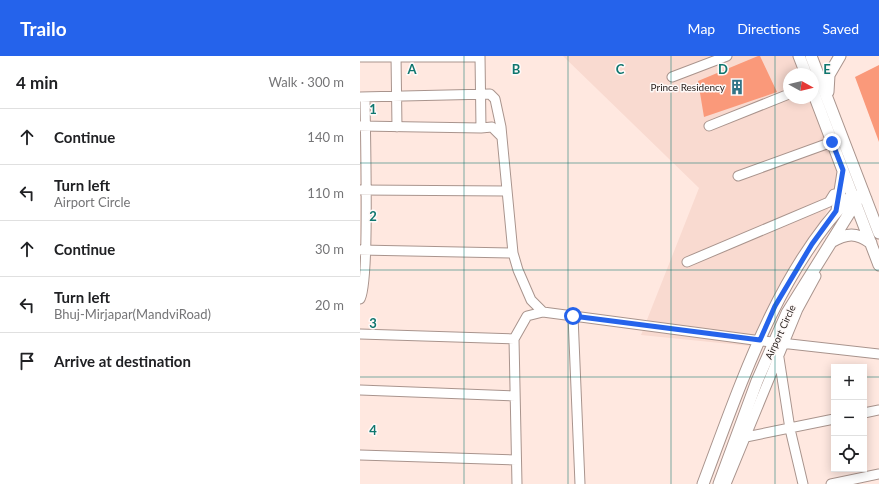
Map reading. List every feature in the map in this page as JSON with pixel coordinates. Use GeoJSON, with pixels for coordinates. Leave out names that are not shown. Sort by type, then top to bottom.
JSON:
{"type":"FeatureCollection","features":[{"type":"Feature","properties":{"kind":"main road"},"geometry":{"type":"LineString","coordinates":[[799,56],[804,68]]}},
{"type":"Feature","properties":{"kind":"main road"},"geometry":{"type":"LineString","coordinates":[[805,56],[806,68]]}},
{"type":"Feature","properties":{"kind":"main road"},"geometry":{"type":"LineString","coordinates":[[812,56],[828,100],[859,197],[870,243],[879,265]]}},
{"type":"Feature","properties":{"kind":"main road"},"geometry":{"type":"LineString","coordinates":[[828,100],[828,75],[840,56]]}},
{"type":"Feature","properties":{"kind":"main road"},"geometry":{"type":"LineString","coordinates":[[818,104],[843,170],[879,233]]}},
{"type":"Feature","properties":{"kind":"main road"},"geometry":{"type":"LineString","coordinates":[[836,211],[843,170]]}},
{"type":"Feature","properties":{"kind":"main road"},"geometry":{"type":"LineString","coordinates":[[836,211],[859,197]]}},
{"type":"Feature","properties":{"kind":"main road","name":"Airport Circle"},"geometry":{"type":"LineString","coordinates":[[718,484],[740,438],[780,342],[787,313],[835,240],[859,197]]}},
{"type":"Feature","properties":{"kind":"main road","name":"Airport Circle"},"geometry":{"type":"LineString","coordinates":[[703,484],[775,306],[812,244],[836,211]]}},
{"type":"Feature","properties":{"kind":"main road"},"geometry":{"type":"LineString","coordinates":[[835,240],[849,235],[860,235],[870,243]]}},
{"type":"Feature","properties":{"kind":"street"},"geometry":{"type":"LineString","coordinates":[[360,56],[480,56],[481,128]]}},
{"type":"Feature","properties":{"kind":"street"},"geometry":{"type":"LineString","coordinates":[[396,56],[397,127]]}},
{"type":"Feature","properties":{"kind":"street"},"geometry":{"type":"LineString","coordinates":[[672,77],[727,56]]}},
{"type":"Feature","properties":{"kind":"street"},"geometry":{"type":"LineString","coordinates":[[360,299],[364,290],[362,97],[396,95],[490,94],[495,98],[502,137],[506,192],[513,253],[518,270],[531,300],[543,312]]}},
{"type":"Feature","properties":{"kind":"street"},"geometry":{"type":"LineString","coordinates":[[709,126],[783,96]]}},
{"type":"Feature","properties":{"kind":"street"},"geometry":{"type":"LineString","coordinates":[[363,126],[492,127],[502,137]]}},
{"type":"Feature","properties":{"kind":"street"},"geometry":{"type":"LineString","coordinates":[[738,176],[832,142]]}},
{"type":"Feature","properties":{"kind":"street"},"geometry":{"type":"LineString","coordinates":[[363,190],[506,192]]}},
{"type":"Feature","properties":{"kind":"street"},"geometry":{"type":"LineString","coordinates":[[687,262],[829,202],[834,194],[840,194]]}},
{"type":"Feature","properties":{"kind":"street"},"geometry":{"type":"LineString","coordinates":[[363,250],[513,253]]}},
{"type":"Feature","properties":{"kind":"street"},"geometry":{"type":"LineString","coordinates":[[516,484],[514,339],[527,316],[543,312],[879,354]]}},
{"type":"Feature","properties":{"kind":"street"},"geometry":{"type":"LineString","coordinates":[[573,316],[580,484]]}},
{"type":"Feature","properties":{"kind":"street"},"geometry":{"type":"LineString","coordinates":[[360,334],[514,339]]}},
{"type":"Feature","properties":{"kind":"street"},"geometry":{"type":"LineString","coordinates":[[780,342],[778,357],[790,428],[803,484]]}},
{"type":"Feature","properties":{"kind":"street"},"geometry":{"type":"LineString","coordinates":[[726,484],[740,438],[778,357]]}},
{"type":"Feature","properties":{"kind":"street"},"geometry":{"type":"LineString","coordinates":[[360,390],[515,396]]}},
{"type":"Feature","properties":{"kind":"street"},"geometry":{"type":"LineString","coordinates":[[867,412],[879,410]]}},
{"type":"Feature","properties":{"kind":"street"},"geometry":{"type":"LineString","coordinates":[[740,438],[831,420]]}},
{"type":"Feature","properties":{"kind":"street"},"geometry":{"type":"LineString","coordinates":[[360,455],[516,460]]}},
{"type":"Feature","properties":{"kind":"street"},"geometry":{"type":"LineString","coordinates":[[831,484],[879,474]]}},
{"type":"Feature","properties":{"kind":"shaded area"},"geometry":{"type":"Polygon","coordinates":[[[563,56],[801,56],[806,68],[783,68],[783,104],[819,104],[819,99],[850,171],[750,346],[641,335],[699,188],[563,56]]]}},
{"type":"Feature","properties":{"kind":"building","name":"Prince Residency"},"geometry":{"type":"Polygon","coordinates":[[[760,56],[777,92],[704,117],[698,81],[760,56]]]}},
{"type":"Feature","properties":{"kind":"building"},"geometry":{"type":"Polygon","coordinates":[[[879,65],[879,142],[855,77],[879,65]]]}},
{"type":"Feature","properties":{"kind":"place","name":"Prince Residency"},"geometry":{"type":"Point","coordinates":[737,87]}},
{"type":"Feature","properties":{"kind":"route"},"geometry":{"type":"LineString","coordinates":[[573,316],[760,340],[775,306],[812,244],[836,211],[840,198],[843,170],[832,142]]}}]}
